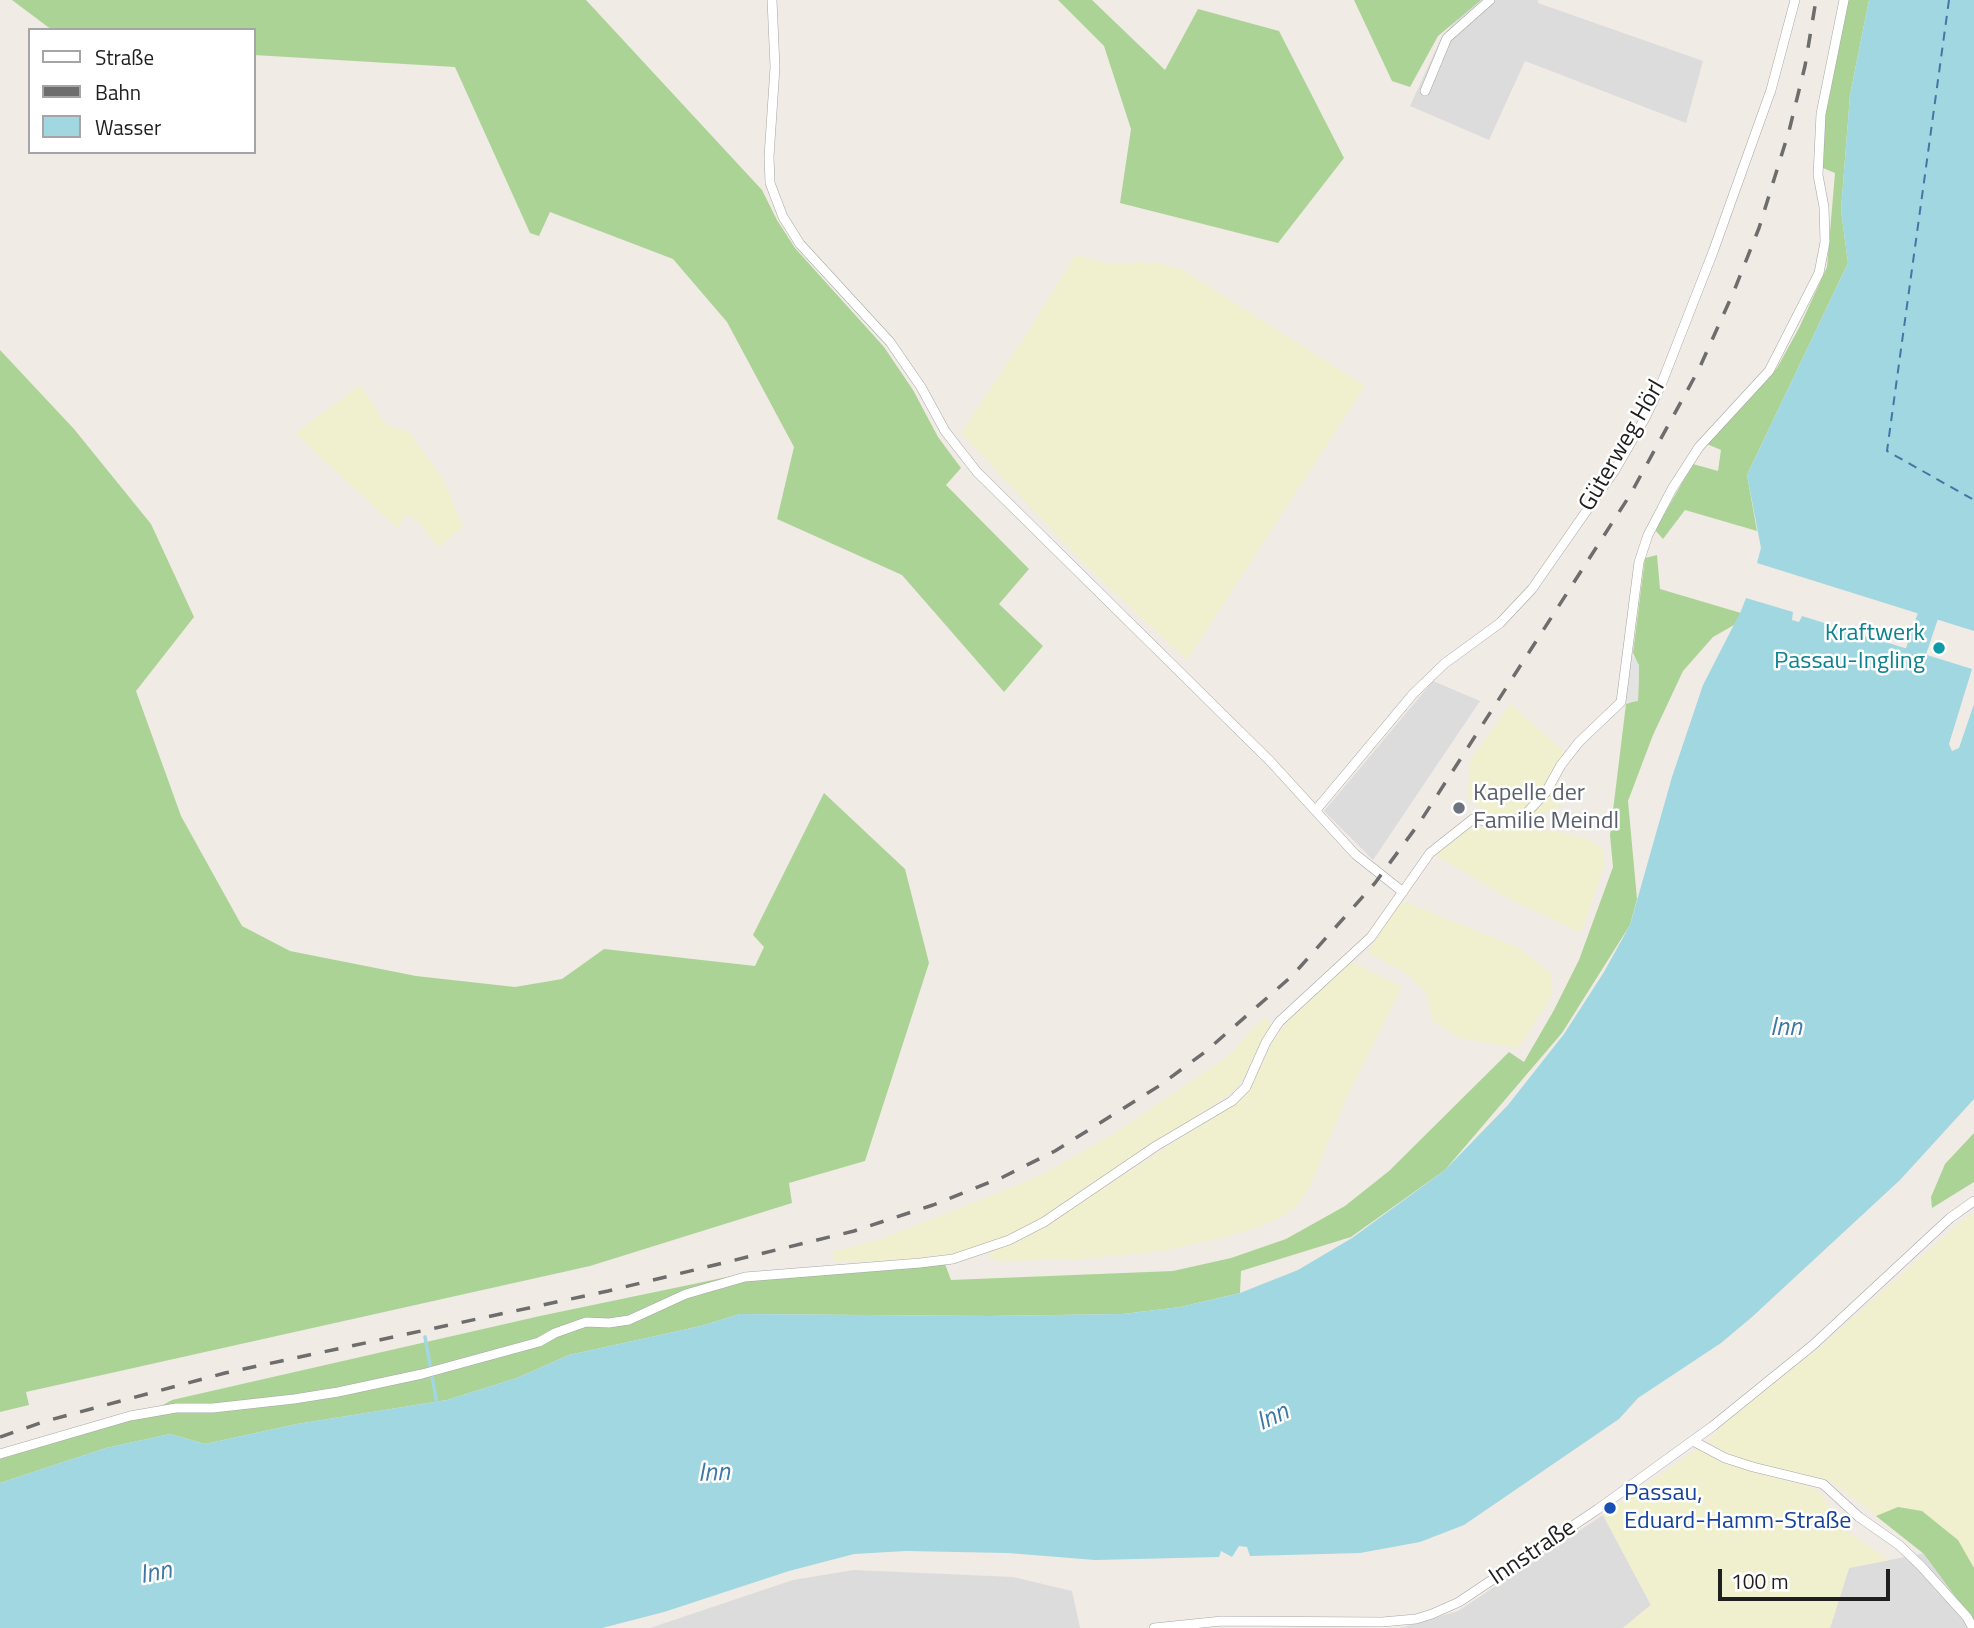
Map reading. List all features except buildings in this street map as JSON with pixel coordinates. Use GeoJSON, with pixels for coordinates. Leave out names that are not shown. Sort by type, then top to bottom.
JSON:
{"type":"FeatureCollection","features":[{"type":"Feature","properties":{"kind":"street"},"geometry":{"type":"LineString","coordinates":[[772,0],[775,67],[769,157],[770,183],[783,217],[800,244],[890,342],[921,387],[945,431],[977,472],[1260,751],[1355,854],[1403,892]]}},
{"type":"Feature","properties":{"kind":"street"},"geometry":{"type":"LineString","coordinates":[[1425,90],[1447,38],[1490,0]]}},
{"type":"Feature","properties":{"kind":"street","name":"Güterweg Hörl"},"geometry":{"type":"LineString","coordinates":[[1317,810],[1413,694],[1444,664],[1500,623],[1532,589],[1615,470],[1661,385],[1709,265],[1772,90],[1795,0]]}},
{"type":"Feature","properties":{"kind":"street"},"geometry":{"type":"LineString","coordinates":[[0,1454],[130,1416],[176,1408],[213,1408],[294,1399],[422,1374],[539,1342],[586,1322],[609,1324],[629,1320],[686,1294],[745,1277],[920,1264],[953,1259],[1009,1240],[1044,1222],[1156,1146],[1232,1101],[1246,1087],[1266,1042],[1279,1022],[1371,937],[1430,853],[1473,818],[1500,823],[1523,817],[1546,792],[1561,765],[1579,742],[1621,702],[1639,562],[1648,535],[1672,489],[1699,447],[1769,371],[1819,273],[1825,242],[1824,207],[1818,175],[1821,114],[1844,0]]}},
{"type":"Feature","properties":{"kind":"street","name":"Innstraße"},"geometry":{"type":"LineString","coordinates":[[1154,1628],[1222,1621],[1382,1622],[1416,1619],[1459,1602],[1526,1559],[1693,1441],[1813,1345],[1950,1218],[1974,1201]]}},
{"type":"Feature","properties":{"kind":"street"},"geometry":{"type":"LineString","coordinates":[[1693,1441],[1725,1458],[1823,1484],[1859,1517],[1899,1545],[1921,1566],[1967,1617],[1973,1628]]}},
{"type":"Feature","properties":{"kind":"shaded area"},"geometry":{"type":"Polygon","coordinates":[[[1475,0],[1538,0],[1538,3],[1703,61],[1686,123],[1525,61],[1489,140],[1410,106],[1442,36],[1475,0]]]}},
{"type":"Feature","properties":{"kind":"shaded area"},"geometry":{"type":"Polygon","coordinates":[[[1631,653],[1639,665],[1638,701],[1626,703],[1631,653]]]}},
{"type":"Feature","properties":{"kind":"shaded area"},"geometry":{"type":"Polygon","coordinates":[[[1433,681],[1480,701],[1373,860],[1324,811],[1433,681]]]}},
{"type":"Feature","properties":{"kind":"shaded area"},"geometry":{"type":"Polygon","coordinates":[[[1603,1515],[1651,1605],[1623,1628],[1400,1628],[1458,1611],[1603,1515]]]}},
{"type":"Feature","properties":{"kind":"shaded area"},"geometry":{"type":"Polygon","coordinates":[[[1925,1553],[1972,1616],[1974,1628],[1830,1628],[1849,1568],[1925,1553]]]}},
{"type":"Feature","properties":{"kind":"shaded area"},"geometry":{"type":"Polygon","coordinates":[[[854,1570],[1013,1577],[1072,1591],[1080,1628],[650,1628],[793,1580],[854,1570]]]}},
{"type":"Feature","properties":{"kind":"green space"},"geometry":{"type":"Polygon","coordinates":[[[12,0],[586,0],[762,190],[795,248],[884,347],[913,390],[938,437],[961,468],[946,485],[1029,569],[999,604],[1043,646],[1004,692],[902,575],[777,519],[794,447],[727,322],[673,259],[550,212],[539,236],[530,233],[455,67],[256,55],[256,28],[49,28],[12,0]]]}},
{"type":"Feature","properties":{"kind":"green space"},"geometry":{"type":"Polygon","coordinates":[[[1058,0],[1092,0],[1165,70],[1198,9],[1279,31],[1344,158],[1278,243],[1120,203],[1131,129],[1104,46],[1058,0]]]}},
{"type":"Feature","properties":{"kind":"green space"},"geometry":{"type":"Polygon","coordinates":[[[1354,0],[1481,0],[1438,36],[1410,87],[1392,81],[1354,0]]]}},
{"type":"Feature","properties":{"kind":"green space"},"geometry":{"type":"Polygon","coordinates":[[[1847,0],[1869,0],[1850,95],[1841,210],[1848,263],[1747,475],[1757,531],[1685,510],[1663,539],[1655,530],[1693,464],[1718,471],[1721,450],[1707,444],[1777,368],[1827,267],[1835,173],[1823,168],[1824,121],[1847,0]]]}},
{"type":"Feature","properties":{"kind":"green space"},"geometry":{"type":"Polygon","coordinates":[[[1075,255],[1101,262],[1163,264],[1183,270],[1365,386],[1187,660],[1086,566],[961,433],[1075,255]]]}},
{"type":"Feature","properties":{"kind":"green space"},"geometry":{"type":"Polygon","coordinates":[[[0,350],[74,429],[151,524],[194,617],[136,691],[181,816],[242,926],[290,951],[416,976],[515,987],[562,979],[604,949],[755,966],[764,947],[753,935],[824,793],[905,869],[929,963],[865,1161],[789,1183],[792,1203],[590,1266],[26,1392],[29,1405],[0,1412],[0,350]]]}},
{"type":"Feature","properties":{"kind":"green space"},"geometry":{"type":"Polygon","coordinates":[[[361,385],[385,424],[409,432],[443,479],[463,527],[438,547],[417,520],[405,514],[398,529],[295,433],[361,385]]]}},
{"type":"Feature","properties":{"kind":"green space"},"geometry":{"type":"Polygon","coordinates":[[[1657,555],[1660,589],[1741,613],[1734,625],[1713,637],[1683,671],[1653,735],[1628,801],[1637,899],[1630,925],[1562,1033],[1445,1170],[1351,1237],[1241,1271],[1240,1293],[1180,1307],[1123,1314],[740,1314],[701,1326],[569,1355],[517,1378],[447,1400],[297,1424],[205,1444],[170,1434],[106,1448],[0,1483],[0,1459],[141,1417],[172,1400],[540,1316],[751,1272],[799,1274],[945,1264],[951,1280],[1173,1271],[1231,1258],[1286,1239],[1345,1206],[1389,1171],[1509,1052],[1524,1062],[1579,960],[1613,867],[1610,835],[1626,704],[1638,700],[1639,666],[1633,653],[1645,558],[1657,555]]]}},
{"type":"Feature","properties":{"kind":"green space"},"geometry":{"type":"Polygon","coordinates":[[[1510,704],[1567,754],[1553,776],[1571,789],[1557,808],[1521,823],[1494,820],[1468,797],[1470,761],[1510,704]]]}},
{"type":"Feature","properties":{"kind":"green space"},"geometry":{"type":"Polygon","coordinates":[[[1469,827],[1555,831],[1589,840],[1603,849],[1603,869],[1581,933],[1504,896],[1435,855],[1469,827]]]}},
{"type":"Feature","properties":{"kind":"green space"},"geometry":{"type":"Polygon","coordinates":[[[1400,900],[1519,948],[1551,974],[1551,998],[1518,1048],[1460,1038],[1433,1021],[1427,995],[1408,974],[1368,953],[1400,900]]]}},
{"type":"Feature","properties":{"kind":"green space"},"geometry":{"type":"Polygon","coordinates":[[[1352,962],[1402,987],[1346,1099],[1310,1187],[1296,1207],[1278,1219],[1255,1228],[1163,1251],[1079,1259],[999,1261],[990,1258],[988,1252],[1040,1229],[1235,1103],[1251,1086],[1283,1027],[1305,1003],[1352,962]]]}},
{"type":"Feature","properties":{"kind":"green space"},"geometry":{"type":"Polygon","coordinates":[[[1264,1017],[1271,1024],[1240,1085],[1036,1222],[996,1242],[953,1254],[876,1262],[835,1262],[832,1252],[884,1238],[1003,1191],[1041,1175],[1112,1135],[1227,1057],[1264,1017]]]}},
{"type":"Feature","properties":{"kind":"green space"},"geometry":{"type":"Polygon","coordinates":[[[1974,1133],[1974,1182],[1932,1208],[1931,1197],[1945,1164],[1974,1133]]]}},
{"type":"Feature","properties":{"kind":"green space"},"geometry":{"type":"Polygon","coordinates":[[[1974,1213],[1974,1568],[1958,1540],[1898,1507],[1876,1516],[1831,1481],[1754,1463],[1728,1454],[1708,1441],[1730,1418],[1819,1348],[1965,1218],[1974,1213]]]}},
{"type":"Feature","properties":{"kind":"green space"},"geometry":{"type":"Polygon","coordinates":[[[1697,1449],[1752,1472],[1813,1488],[1823,1495],[1840,1527],[1889,1560],[1849,1568],[1830,1628],[1623,1628],[1651,1605],[1603,1515],[1697,1449]]]}},
{"type":"Feature","properties":{"kind":"green space"},"geometry":{"type":"Polygon","coordinates":[[[1898,1507],[1922,1511],[1958,1540],[1974,1568],[1974,1622],[1924,1554],[1876,1516],[1898,1507]]]}},
{"type":"Feature","properties":{"kind":"water"},"geometry":{"type":"Polygon","coordinates":[[[1869,0],[1974,0],[1974,631],[1757,563],[1761,548],[1747,475],[1848,263],[1841,210],[1850,95],[1869,0]]]}},
{"type":"Feature","properties":{"kind":"water","name":"Inn"},"geometry":{"type":"Polygon","coordinates":[[[1746,598],[1793,612],[1792,620],[1799,622],[1802,616],[1972,669],[1949,744],[1952,751],[1959,748],[1974,704],[1974,1099],[1900,1180],[1721,1343],[1638,1398],[1619,1419],[1464,1525],[1420,1542],[1360,1553],[1250,1556],[1247,1547],[1239,1546],[1232,1557],[1221,1551],[1219,1557],[1095,1560],[1008,1553],[906,1551],[854,1554],[789,1571],[664,1612],[602,1628],[0,1628],[0,1483],[106,1448],[170,1434],[205,1444],[297,1424],[447,1400],[517,1378],[569,1355],[701,1326],[740,1314],[1123,1314],[1180,1307],[1240,1293],[1298,1270],[1352,1238],[1445,1170],[1508,1105],[1564,1034],[1604,972],[1630,925],[1672,777],[1703,685],[1746,598]]]}},
{"type":"Feature","properties":{"kind":"waterway","name":"Inn"},"geometry":{"type":"LineString","coordinates":[[1907,678],[1937,589]]}},
{"type":"Feature","properties":{"kind":"waterway"},"geometry":{"type":"LineString","coordinates":[[425,1337],[437,1404]]}},
{"type":"Feature","properties":{"kind":"ferry route"},"geometry":{"type":"LineString","coordinates":[[1949,0],[1887,451],[1974,500]]}},
{"type":"Feature","properties":{"kind":"railway"},"geometry":{"type":"LineString","coordinates":[[0,1437],[46,1421],[225,1373],[608,1291],[854,1231],[933,1205],[1003,1177],[1055,1151],[1159,1086],[1205,1052],[1292,976],[1375,883],[1420,822],[1630,495],[1699,369],[1759,228],[1789,131],[1805,66],[1816,0]]}},
{"type":"Feature","properties":{"kind":"place","name":"Kraftwerk Passau-Ingling"},"geometry":{"type":"Point","coordinates":[1939,648]}},
{"type":"Feature","properties":{"kind":"place","name":"Kapelle der Familie Meindl"},"geometry":{"type":"Point","coordinates":[1459,808]}},
{"type":"Feature","properties":{"kind":"place","name":"Passau, Eduard-Hamm-Straße"},"geometry":{"type":"Point","coordinates":[1610,1508]}}]}
